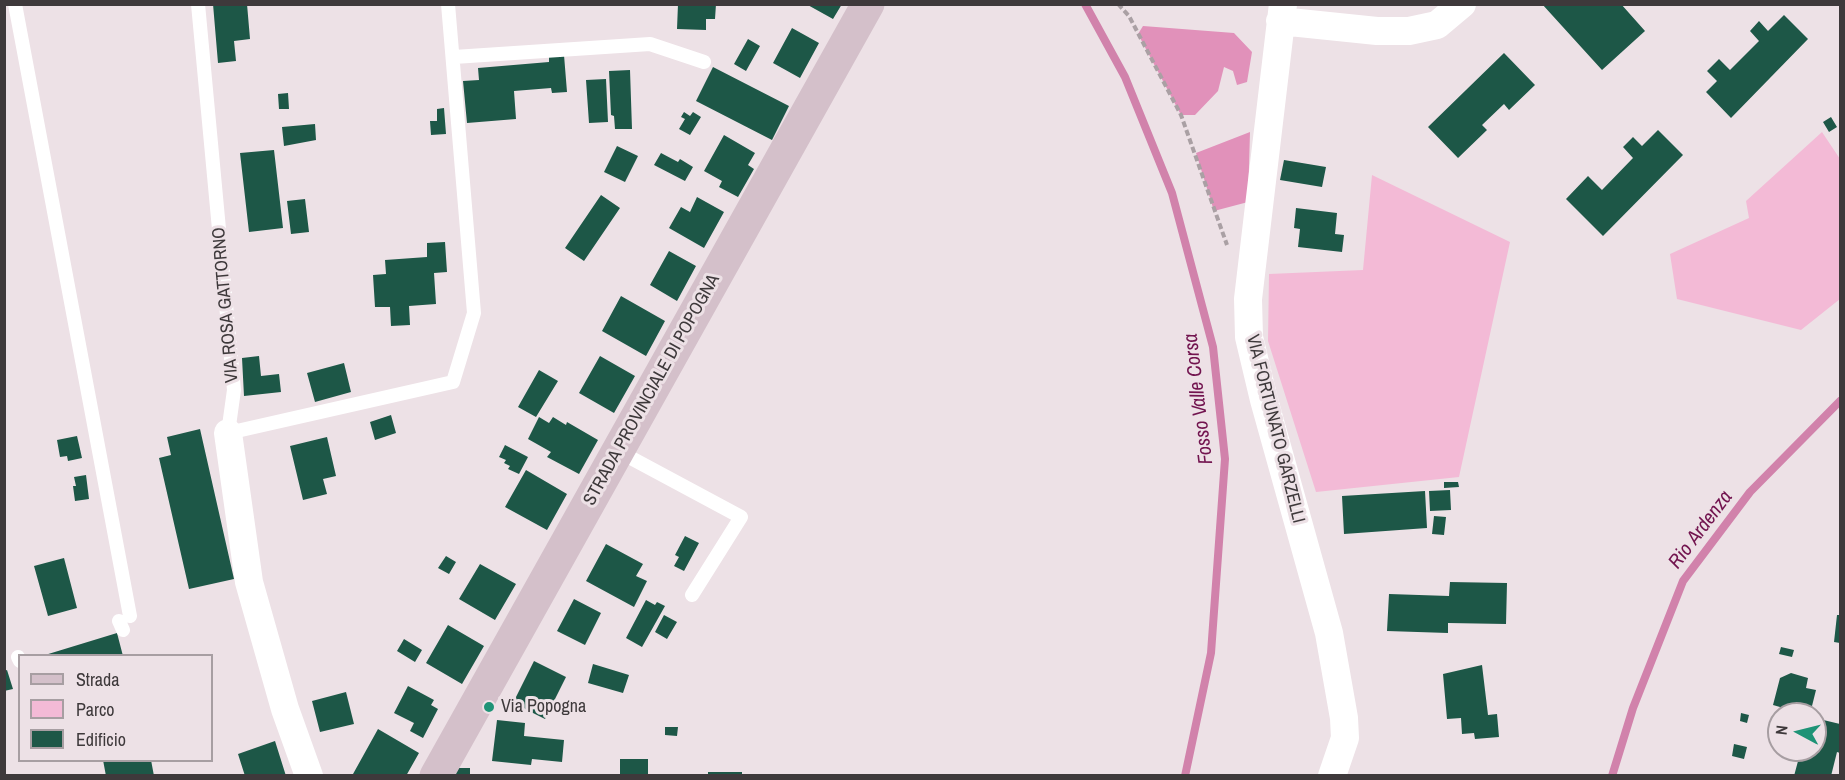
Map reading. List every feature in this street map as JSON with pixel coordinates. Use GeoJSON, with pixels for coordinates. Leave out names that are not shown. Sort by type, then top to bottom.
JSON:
{"type":"FeatureCollection","features":[{"type":"Feature","properties":{"kind":"main road","name":"STRADA PROVINCIALE DI POPOGNA"},"geometry":{"type":"LineString","coordinates":[[436,776],[868,4]]}},
{"type":"Feature","properties":{"kind":"street"},"geometry":{"type":"LineString","coordinates":[[1282,13],[1377,32],[1408,31],[1437,25],[1462,4]]}},
{"type":"Feature","properties":{"kind":"street","name":"VIA FORTUNATO GARZELLI"},"geometry":{"type":"LineString","coordinates":[[1282,13],[1248,299],[1249,337],[1264,400],[1329,633],[1344,718],[1345,738],[1332,776]]}},
{"type":"Feature","properties":{"kind":"street","name":"VIA ROSA GATTORNO"},"geometry":{"type":"LineString","coordinates":[[228,433],[249,582],[285,709],[309,776]]}},
{"type":"Feature","properties":{"kind":"lane"},"geometry":{"type":"LineString","coordinates":[[15,4],[124,622]]}},
{"type":"Feature","properties":{"kind":"lane","name":"VIA ROSA GATTORNO"},"geometry":{"type":"LineString","coordinates":[[198,4],[234,390],[228,433]]}},
{"type":"Feature","properties":{"kind":"lane"},"geometry":{"type":"LineString","coordinates":[[228,433],[453,382],[474,313],[448,4]]}},
{"type":"Feature","properties":{"kind":"lane"},"geometry":{"type":"LineString","coordinates":[[454,57],[650,44],[704,62]]}},
{"type":"Feature","properties":{"kind":"lane"},"geometry":{"type":"LineString","coordinates":[[618,451],[741,517],[692,595]]}},
{"type":"Feature","properties":{"kind":"path"},"geometry":{"type":"LineString","coordinates":[[1118,4],[1129,16],[1180,115],[1231,255]]}},
{"type":"Feature","properties":{"kind":"green space"},"geometry":{"type":"Polygon","coordinates":[[[1822,132],[1840,159],[1840,299],[1801,330],[1677,299],[1670,254],[1749,218],[1746,201],[1822,132]]]}},
{"type":"Feature","properties":{"kind":"green space"},"geometry":{"type":"Polygon","coordinates":[[[1372,175],[1510,242],[1459,477],[1316,492],[1268,341],[1269,274],[1363,270],[1372,175]]]}},
{"type":"Feature","properties":{"kind":"shaded area"},"geometry":{"type":"Polygon","coordinates":[[[1143,26],[1234,33],[1252,52],[1247,82],[1237,85],[1233,71],[1224,67],[1218,91],[1195,115],[1181,115],[1138,34],[1143,26]]]}},
{"type":"Feature","properties":{"kind":"shaded area"},"geometry":{"type":"Polygon","coordinates":[[[1250,132],[1248,202],[1214,211],[1196,153],[1250,132]]]}},
{"type":"Feature","properties":{"kind":"building"},"geometry":{"type":"Polygon","coordinates":[[[213,4],[247,4],[250,39],[234,41],[236,61],[218,63],[213,4]]]}},
{"type":"Feature","properties":{"kind":"building"},"geometry":{"type":"Polygon","coordinates":[[[678,4],[716,4],[715,19],[706,19],[706,30],[677,29],[678,4]]]}},
{"type":"Feature","properties":{"kind":"building"},"geometry":{"type":"Polygon","coordinates":[[[806,4],[842,4],[833,19],[806,4]]]}},
{"type":"Feature","properties":{"kind":"building"},"geometry":{"type":"Polygon","coordinates":[[[1542,4],[1621,4],[1645,31],[1602,70],[1542,4]]]}},
{"type":"Feature","properties":{"kind":"building"},"geometry":{"type":"Polygon","coordinates":[[[1784,15],[1808,39],[1731,118],[1706,92],[1717,81],[1707,71],[1719,59],[1730,70],[1759,41],[1750,31],[1759,21],[1768,31],[1784,15]]]}},
{"type":"Feature","properties":{"kind":"building"},"geometry":{"type":"Polygon","coordinates":[[[792,28],[819,43],[800,78],[773,63],[792,28]]]}},
{"type":"Feature","properties":{"kind":"building"},"geometry":{"type":"Polygon","coordinates":[[[748,39],[760,46],[746,71],[734,64],[748,39]]]}},
{"type":"Feature","properties":{"kind":"building"},"geometry":{"type":"Polygon","coordinates":[[[1504,53],[1535,85],[1509,110],[1504,104],[1482,125],[1487,130],[1458,158],[1428,127],[1504,53]]]}},
{"type":"Feature","properties":{"kind":"building"},"geometry":{"type":"Polygon","coordinates":[[[564,55],[567,92],[552,93],[551,88],[514,91],[516,119],[467,123],[463,81],[479,80],[478,68],[549,62],[549,57],[564,55]]]}},
{"type":"Feature","properties":{"kind":"building"},"geometry":{"type":"Polygon","coordinates":[[[713,67],[789,106],[772,140],[696,101],[713,67]]]}},
{"type":"Feature","properties":{"kind":"building"},"geometry":{"type":"Polygon","coordinates":[[[630,70],[632,129],[615,129],[614,116],[611,115],[609,71],[630,70]]]}},
{"type":"Feature","properties":{"kind":"building"},"geometry":{"type":"Polygon","coordinates":[[[606,79],[608,122],[589,123],[586,80],[606,79]]]}},
{"type":"Feature","properties":{"kind":"building"},"geometry":{"type":"Polygon","coordinates":[[[288,93],[289,109],[279,109],[278,94],[288,93]]]}},
{"type":"Feature","properties":{"kind":"building"},"geometry":{"type":"Polygon","coordinates":[[[444,108],[446,134],[431,135],[430,121],[437,121],[437,109],[444,108]]]}},
{"type":"Feature","properties":{"kind":"building"},"geometry":{"type":"Polygon","coordinates":[[[684,112],[690,116],[693,112],[701,117],[690,135],[679,129],[685,119],[681,117],[684,112]]]}},
{"type":"Feature","properties":{"kind":"building"},"geometry":{"type":"Polygon","coordinates":[[[1831,117],[1837,127],[1829,132],[1823,122],[1831,117]]]}},
{"type":"Feature","properties":{"kind":"building"},"geometry":{"type":"Polygon","coordinates":[[[315,124],[316,140],[284,146],[282,127],[315,124]]]}},
{"type":"Feature","properties":{"kind":"building"},"geometry":{"type":"Polygon","coordinates":[[[1658,130],[1683,155],[1603,236],[1566,199],[1588,176],[1602,190],[1633,158],[1623,147],[1633,137],[1642,146],[1658,130]]]}},
{"type":"Feature","properties":{"kind":"building"},"geometry":{"type":"Polygon","coordinates":[[[724,135],[755,153],[748,165],[754,169],[738,197],[719,187],[722,181],[704,171],[724,135]]]}},
{"type":"Feature","properties":{"kind":"building"},"geometry":{"type":"Polygon","coordinates":[[[617,146],[638,156],[625,182],[604,172],[617,146]]]}},
{"type":"Feature","properties":{"kind":"building"},"geometry":{"type":"Polygon","coordinates":[[[274,150],[283,228],[249,232],[240,153],[274,150]]]}},
{"type":"Feature","properties":{"kind":"building"},"geometry":{"type":"Polygon","coordinates":[[[661,153],[678,162],[680,159],[693,167],[685,181],[654,165],[661,153]]]}},
{"type":"Feature","properties":{"kind":"building"},"geometry":{"type":"Polygon","coordinates":[[[1284,160],[1326,167],[1322,187],[1280,180],[1284,160]]]}},
{"type":"Feature","properties":{"kind":"building"},"geometry":{"type":"Polygon","coordinates":[[[601,195],[620,208],[584,261],[565,248],[601,195]]]}},
{"type":"Feature","properties":{"kind":"building"},"geometry":{"type":"Polygon","coordinates":[[[697,197],[724,212],[704,248],[669,228],[681,207],[690,212],[697,197]]]}},
{"type":"Feature","properties":{"kind":"building"},"geometry":{"type":"Polygon","coordinates":[[[305,199],[309,232],[291,234],[287,201],[305,199]]]}},
{"type":"Feature","properties":{"kind":"building"},"geometry":{"type":"Polygon","coordinates":[[[1296,208],[1337,213],[1335,234],[1344,235],[1342,252],[1298,247],[1300,229],[1294,228],[1296,208]]]}},
{"type":"Feature","properties":{"kind":"building"},"geometry":{"type":"Polygon","coordinates":[[[445,242],[447,272],[434,273],[436,304],[409,306],[410,325],[391,326],[390,307],[375,307],[373,275],[386,274],[385,260],[427,257],[427,243],[445,242]]]}},
{"type":"Feature","properties":{"kind":"building"},"geometry":{"type":"Polygon","coordinates":[[[669,251],[696,266],[677,301],[650,285],[669,251]]]}},
{"type":"Feature","properties":{"kind":"building"},"geometry":{"type":"Polygon","coordinates":[[[621,296],[665,321],[646,356],[602,331],[621,296]]]}},
{"type":"Feature","properties":{"kind":"building"},"geometry":{"type":"Polygon","coordinates":[[[259,356],[261,376],[279,374],[281,392],[244,396],[242,358],[259,356]]]}},
{"type":"Feature","properties":{"kind":"building"},"geometry":{"type":"Polygon","coordinates":[[[600,356],[635,376],[614,413],[579,393],[600,356]]]}},
{"type":"Feature","properties":{"kind":"building"},"geometry":{"type":"Polygon","coordinates":[[[344,363],[351,392],[315,402],[307,373],[344,363]]]}},
{"type":"Feature","properties":{"kind":"building"},"geometry":{"type":"Polygon","coordinates":[[[539,370],[558,381],[536,417],[518,407],[539,370]]]}},
{"type":"Feature","properties":{"kind":"building"},"geometry":{"type":"Polygon","coordinates":[[[391,415],[396,433],[375,440],[370,422],[391,415]]]}},
{"type":"Feature","properties":{"kind":"building"},"geometry":{"type":"Polygon","coordinates":[[[539,417],[549,423],[553,417],[566,425],[567,422],[598,440],[579,474],[547,457],[551,452],[528,439],[539,417]]]}},
{"type":"Feature","properties":{"kind":"building"},"geometry":{"type":"Polygon","coordinates":[[[200,429],[234,579],[189,589],[159,458],[171,455],[167,437],[200,429]]]}},
{"type":"Feature","properties":{"kind":"building"},"geometry":{"type":"Polygon","coordinates":[[[77,436],[82,458],[68,461],[67,456],[60,457],[57,440],[77,436]]]}},
{"type":"Feature","properties":{"kind":"building"},"geometry":{"type":"Polygon","coordinates":[[[327,437],[336,476],[323,479],[327,494],[303,500],[290,446],[327,437]]]}},
{"type":"Feature","properties":{"kind":"building"},"geometry":{"type":"Polygon","coordinates":[[[505,445],[528,457],[519,474],[508,469],[510,466],[504,463],[506,460],[499,457],[505,445]]]}},
{"type":"Feature","properties":{"kind":"building"},"geometry":{"type":"Polygon","coordinates":[[[526,470],[567,494],[547,530],[505,507],[526,470]]]}},
{"type":"Feature","properties":{"kind":"building"},"geometry":{"type":"Polygon","coordinates":[[[86,475],[89,499],[75,501],[74,477],[86,475]]]}},
{"type":"Feature","properties":{"kind":"building"},"geometry":{"type":"Polygon","coordinates":[[[1444,482],[1458,482],[1459,487],[1444,488],[1444,482]]]}},
{"type":"Feature","properties":{"kind":"building"},"geometry":{"type":"Polygon","coordinates":[[[1450,490],[1451,510],[1430,511],[1429,491],[1450,490]]]}},
{"type":"Feature","properties":{"kind":"building"},"geometry":{"type":"Polygon","coordinates":[[[1425,491],[1427,528],[1344,534],[1342,496],[1425,491]]]}},
{"type":"Feature","properties":{"kind":"building"},"geometry":{"type":"Polygon","coordinates":[[[1434,516],[1446,517],[1444,535],[1432,534],[1434,516]]]}},
{"type":"Feature","properties":{"kind":"building"},"geometry":{"type":"Polygon","coordinates":[[[685,536],[699,543],[684,571],[674,566],[679,557],[675,555],[685,536]]]}},
{"type":"Feature","properties":{"kind":"building"},"geometry":{"type":"Polygon","coordinates":[[[606,544],[643,564],[636,576],[647,581],[634,607],[586,581],[606,544]]]}},
{"type":"Feature","properties":{"kind":"building"},"geometry":{"type":"Polygon","coordinates":[[[446,556],[456,562],[449,574],[438,568],[446,556]]]}},
{"type":"Feature","properties":{"kind":"building"},"geometry":{"type":"Polygon","coordinates":[[[64,558],[77,608],[48,616],[34,566],[64,558]]]}},
{"type":"Feature","properties":{"kind":"building"},"geometry":{"type":"Polygon","coordinates":[[[480,564],[516,584],[495,620],[459,599],[480,564]]]}},
{"type":"Feature","properties":{"kind":"building"},"geometry":{"type":"Polygon","coordinates":[[[1450,582],[1507,583],[1506,624],[1448,623],[1448,633],[1387,631],[1389,594],[1449,596],[1450,582]]]}},
{"type":"Feature","properties":{"kind":"building"},"geometry":{"type":"Polygon","coordinates":[[[574,599],[601,613],[585,645],[557,631],[574,599]]]}},
{"type":"Feature","properties":{"kind":"building"},"geometry":{"type":"Polygon","coordinates":[[[646,600],[655,605],[657,602],[665,606],[642,647],[626,638],[646,600]]]}},
{"type":"Feature","properties":{"kind":"building"},"geometry":{"type":"Polygon","coordinates":[[[664,615],[677,622],[667,639],[655,632],[664,615]]]}},
{"type":"Feature","properties":{"kind":"building"},"geometry":{"type":"Polygon","coordinates":[[[1837,615],[1840,615],[1840,643],[1834,642],[1837,615]]]}},
{"type":"Feature","properties":{"kind":"building"},"geometry":{"type":"Polygon","coordinates":[[[448,625],[484,646],[462,684],[426,663],[448,625]]]}},
{"type":"Feature","properties":{"kind":"building"},"geometry":{"type":"Polygon","coordinates":[[[117,633],[122,654],[48,654],[117,633]]]}},
{"type":"Feature","properties":{"kind":"building"},"geometry":{"type":"Polygon","coordinates":[[[404,639],[422,650],[415,662],[397,651],[404,639]]]}},
{"type":"Feature","properties":{"kind":"building"},"geometry":{"type":"Polygon","coordinates":[[[1781,647],[1794,650],[1792,657],[1779,654],[1781,647]]]}},
{"type":"Feature","properties":{"kind":"building"},"geometry":{"type":"Polygon","coordinates":[[[534,661],[566,677],[545,719],[513,703],[534,661]]]}},
{"type":"Feature","properties":{"kind":"building"},"geometry":{"type":"Polygon","coordinates":[[[593,664],[629,675],[623,693],[588,683],[593,664]]]}},
{"type":"Feature","properties":{"kind":"building"},"geometry":{"type":"Polygon","coordinates":[[[1482,665],[1488,715],[1497,714],[1499,737],[1475,739],[1474,733],[1462,734],[1461,718],[1447,719],[1443,674],[1482,665]]]}},
{"type":"Feature","properties":{"kind":"building"},"geometry":{"type":"Polygon","coordinates":[[[7,670],[13,689],[4,691],[4,671],[7,670]]]}},
{"type":"Feature","properties":{"kind":"building"},"geometry":{"type":"Polygon","coordinates":[[[1791,673],[1808,678],[1806,688],[1816,690],[1813,702],[1774,702],[1780,678],[1791,673]]]}},
{"type":"Feature","properties":{"kind":"building"},"geometry":{"type":"Polygon","coordinates":[[[408,686],[434,700],[431,705],[438,709],[423,738],[410,731],[414,723],[394,713],[408,686]]]}},
{"type":"Feature","properties":{"kind":"building"},"geometry":{"type":"Polygon","coordinates":[[[346,692],[354,724],[320,732],[312,701],[346,692]]]}},
{"type":"Feature","properties":{"kind":"building"},"geometry":{"type":"Polygon","coordinates":[[[1741,713],[1749,715],[1747,723],[1740,721],[1741,713]]]}},
{"type":"Feature","properties":{"kind":"building"},"geometry":{"type":"Polygon","coordinates":[[[497,720],[525,723],[524,736],[564,740],[562,762],[532,759],[531,765],[492,761],[497,720]]]}},
{"type":"Feature","properties":{"kind":"building"},"geometry":{"type":"Polygon","coordinates":[[[1827,721],[1840,724],[1840,753],[1837,752],[1831,776],[1794,776],[1798,762],[1827,762],[1827,721]]]}},
{"type":"Feature","properties":{"kind":"building"},"geometry":{"type":"Polygon","coordinates":[[[665,727],[678,727],[677,736],[665,735],[665,727]]]}},
{"type":"Feature","properties":{"kind":"building"},"geometry":{"type":"Polygon","coordinates":[[[378,729],[419,753],[406,776],[353,774],[378,729]]]}},
{"type":"Feature","properties":{"kind":"building"},"geometry":{"type":"Polygon","coordinates":[[[275,741],[286,776],[245,776],[238,754],[275,741]]]}},
{"type":"Feature","properties":{"kind":"building"},"geometry":{"type":"Polygon","coordinates":[[[1734,744],[1747,747],[1744,759],[1732,756],[1734,744]]]}},
{"type":"Feature","properties":{"kind":"building"},"geometry":{"type":"Polygon","coordinates":[[[620,759],[648,759],[648,776],[620,776],[620,759]]]}},
{"type":"Feature","properties":{"kind":"building"},"geometry":{"type":"Polygon","coordinates":[[[103,762],[151,762],[154,776],[106,776],[103,762]]]}},
{"type":"Feature","properties":{"kind":"building"},"geometry":{"type":"Polygon","coordinates":[[[454,768],[470,768],[470,776],[452,776],[454,768]]]}},
{"type":"Feature","properties":{"kind":"building"},"geometry":{"type":"Polygon","coordinates":[[[708,772],[742,772],[742,776],[708,776],[708,772]]]}},
{"type":"Feature","properties":{"kind":"waterway","name":"Fosso Valle Corsa"},"geometry":{"type":"LineString","coordinates":[[1085,4],[1125,77],[1172,193],[1213,347],[1225,459],[1211,653],[1185,776]]}},
{"type":"Feature","properties":{"kind":"waterway","name":"Rio Ardenza"},"geometry":{"type":"LineString","coordinates":[[1612,776],[1633,708],[1683,581],[1750,492],[1840,401]]}},
{"type":"Feature","properties":{"kind":"place","name":"Via Popogna"},"geometry":{"type":"Point","coordinates":[489,707]}}]}
